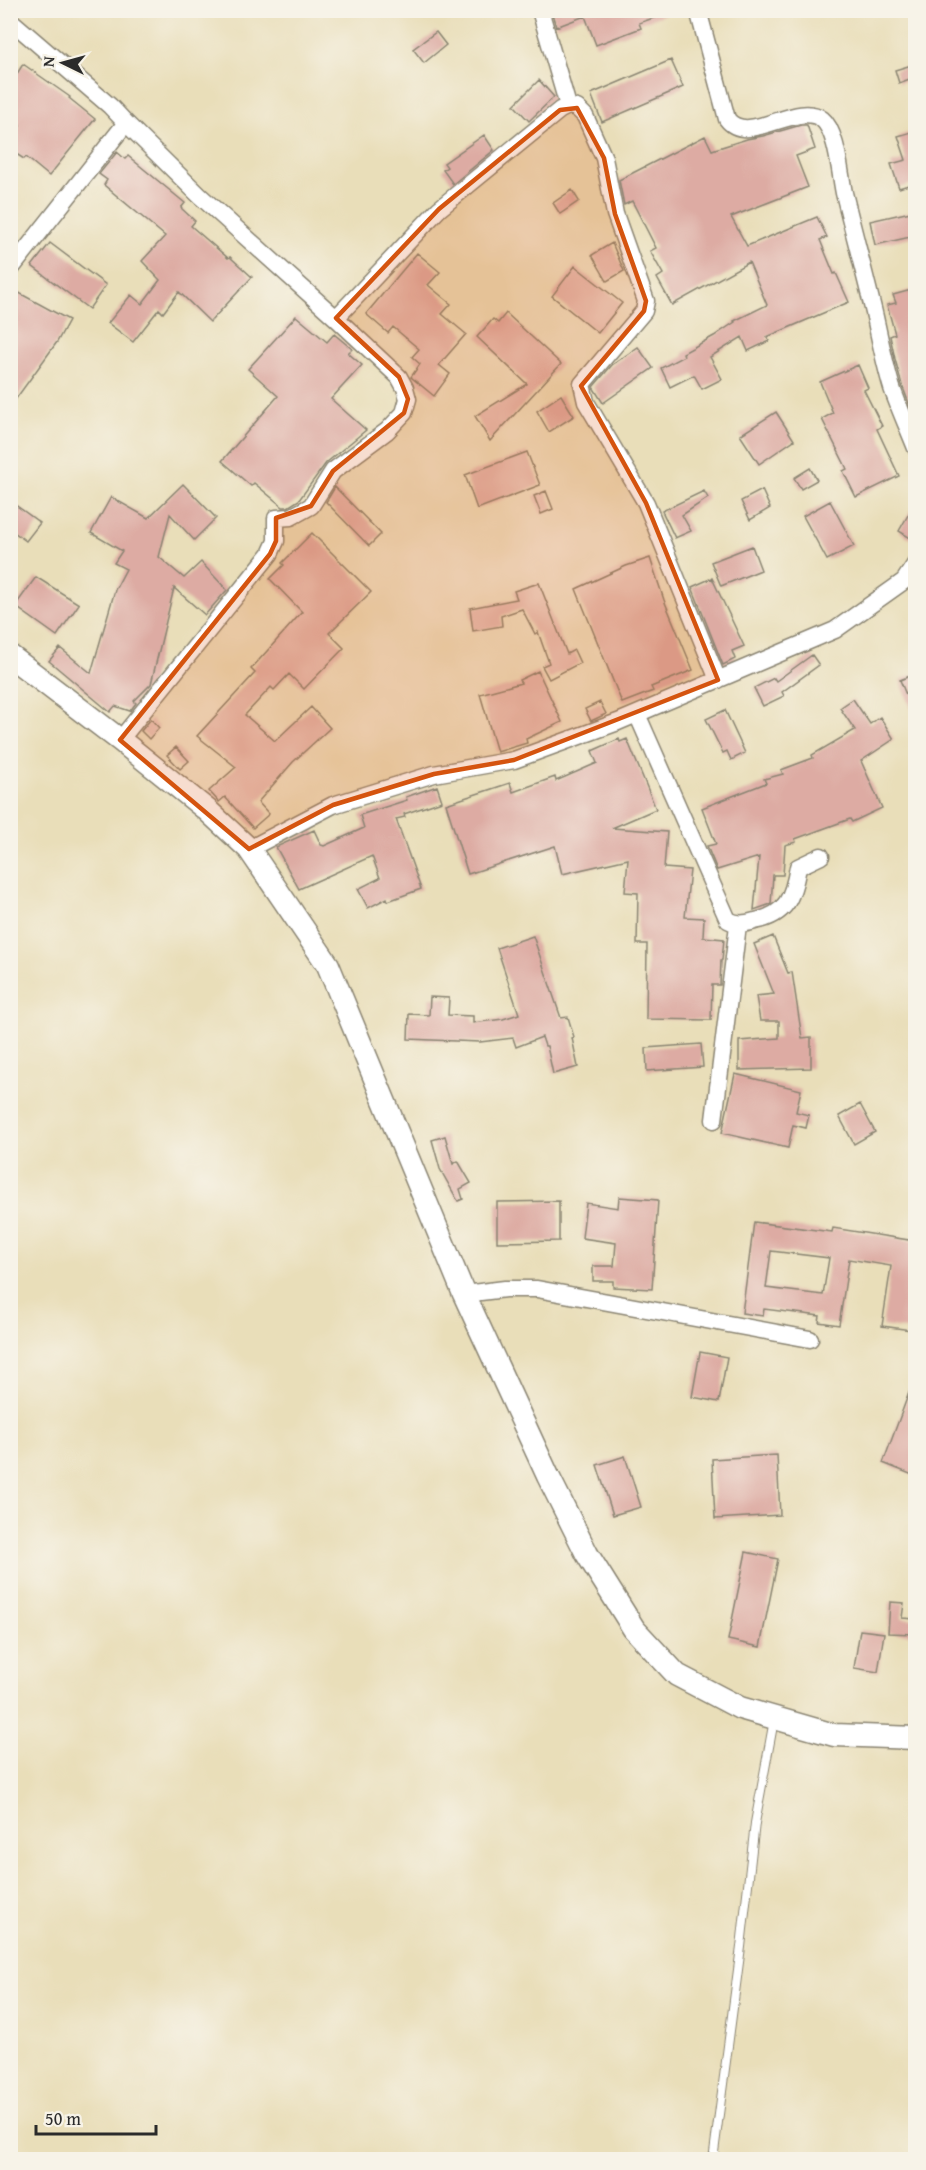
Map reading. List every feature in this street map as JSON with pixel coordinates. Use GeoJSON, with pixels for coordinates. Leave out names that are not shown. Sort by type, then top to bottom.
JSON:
{"type":"FeatureCollection","features":[{"type":"Feature","properties":{"kind":"street"},"geometry":{"type":"LineString","coordinates":[[540,10],[568,106]]}},
{"type":"Feature","properties":{"kind":"street"},"geometry":{"type":"LineString","coordinates":[[698,10],[731,124],[753,128],[802,115],[813,115],[822,119],[832,135],[892,386],[915,448]]}},
{"type":"Feature","properties":{"kind":"street"},"geometry":{"type":"LineString","coordinates":[[10,21],[110,106],[199,195],[399,377],[408,399],[404,413],[387,431],[333,471],[311,506],[291,517],[276,518],[276,541],[270,554],[120,740]]}},
{"type":"Feature","properties":{"kind":"street"},"geometry":{"type":"LineString","coordinates":[[336,318],[440,209],[560,110],[568,106],[578,108],[585,116],[604,158],[615,214],[646,301],[644,311],[582,384],[582,390],[586,402],[646,503],[718,680]]}},
{"type":"Feature","properties":{"kind":"street"},"geometry":{"type":"LineString","coordinates":[[10,270],[126,123]]}},
{"type":"Feature","properties":{"kind":"street"},"geometry":{"type":"LineString","coordinates":[[249,849],[333,805],[434,774],[514,760],[637,714],[835,630],[910,580],[915,563]]}},
{"type":"Feature","properties":{"kind":"street"},"geometry":{"type":"LineString","coordinates":[[10,656],[207,810],[249,849],[328,965],[464,1294],[548,1476],[587,1554],[634,1629],[677,1675],[740,1708],[834,1735],[915,1738]]}},
{"type":"Feature","properties":{"kind":"street"},"geometry":{"type":"LineString","coordinates":[[637,714],[728,920],[738,925],[772,918],[786,903],[795,884],[798,867],[821,856]]}},
{"type":"Feature","properties":{"kind":"street"},"geometry":{"type":"LineString","coordinates":[[714,1120],[738,925]]}},
{"type":"Feature","properties":{"kind":"street"},"geometry":{"type":"LineString","coordinates":[[464,1294],[505,1289],[537,1289],[810,1339]]}},
{"type":"Feature","properties":{"kind":"lane"},"geometry":{"type":"LineString","coordinates":[[713,2160],[755,1823],[774,1718]]}},
{"type":"Feature","properties":{"kind":"highlighted area"},"geometry":{"type":"Polygon","coordinates":[[[577,108],[604,158],[615,214],[646,301],[644,311],[581,386],[646,503],[718,680],[514,760],[434,774],[333,805],[249,849],[120,740],[270,554],[276,541],[276,518],[311,506],[333,471],[404,413],[408,399],[399,377],[336,318],[439,209],[560,110],[577,108]]]}},
{"type":"Feature","properties":{"kind":"building"},"geometry":{"type":"Polygon","coordinates":[[[551,10],[668,10],[668,13],[639,23],[641,28],[596,45],[585,16],[556,27],[551,10]]]}},
{"type":"Feature","properties":{"kind":"building"},"geometry":{"type":"Polygon","coordinates":[[[436,32],[446,45],[424,63],[413,49],[436,32]]]}},
{"type":"Feature","properties":{"kind":"building"},"geometry":{"type":"Polygon","coordinates":[[[671,60],[683,87],[602,122],[591,94],[671,60]]]}},
{"type":"Feature","properties":{"kind":"building"},"geometry":{"type":"Polygon","coordinates":[[[23,64],[70,97],[95,119],[49,176],[26,157],[24,159],[10,150],[10,139],[20,126],[10,119],[10,85],[23,64]]]}},
{"type":"Feature","properties":{"kind":"building"},"geometry":{"type":"Polygon","coordinates":[[[915,64],[915,77],[899,83],[895,70],[915,64]]]}},
{"type":"Feature","properties":{"kind":"building"},"geometry":{"type":"Polygon","coordinates":[[[539,80],[554,97],[529,121],[514,105],[539,80]]]}},
{"type":"Feature","properties":{"kind":"building"},"geometry":{"type":"Polygon","coordinates":[[[807,125],[815,149],[796,156],[808,187],[731,217],[747,246],[817,217],[827,237],[820,240],[849,302],[767,337],[769,341],[748,351],[742,337],[710,357],[722,379],[702,389],[694,375],[670,387],[661,368],[684,356],[683,353],[714,336],[734,321],[767,305],[749,262],[672,305],[657,278],[663,274],[650,251],[656,248],[632,201],[624,205],[619,180],[705,136],[712,150],[807,125]]]}},
{"type":"Feature","properties":{"kind":"building"},"geometry":{"type":"Polygon","coordinates":[[[915,131],[915,183],[899,188],[891,164],[906,160],[898,136],[915,131]]]}},
{"type":"Feature","properties":{"kind":"building"},"geometry":{"type":"Polygon","coordinates":[[[484,135],[494,150],[453,184],[443,170],[447,167],[444,163],[484,135]]]}},
{"type":"Feature","properties":{"kind":"building"},"geometry":{"type":"Polygon","coordinates":[[[117,152],[125,159],[128,156],[185,203],[181,208],[195,221],[191,226],[252,277],[210,322],[179,292],[163,313],[159,309],[133,342],[108,323],[131,295],[142,304],[160,280],[142,261],[165,236],[104,185],[107,180],[99,174],[117,152]]]}},
{"type":"Feature","properties":{"kind":"building"},"geometry":{"type":"Polygon","coordinates":[[[572,190],[579,201],[560,214],[553,203],[572,190]]]}},
{"type":"Feature","properties":{"kind":"building"},"geometry":{"type":"Polygon","coordinates":[[[915,211],[915,236],[875,245],[870,221],[915,211]]]}},
{"type":"Feature","properties":{"kind":"building"},"geometry":{"type":"Polygon","coordinates":[[[50,243],[106,285],[89,309],[32,266],[50,243]]]}},
{"type":"Feature","properties":{"kind":"building"},"geometry":{"type":"Polygon","coordinates":[[[612,243],[624,271],[607,281],[592,255],[612,243]]]}},
{"type":"Feature","properties":{"kind":"building"},"geometry":{"type":"Polygon","coordinates":[[[417,253],[440,272],[428,285],[451,304],[442,314],[466,334],[439,365],[450,374],[434,396],[411,377],[420,364],[412,357],[419,349],[393,327],[388,333],[366,314],[417,253]]]}},
{"type":"Feature","properties":{"kind":"building"},"geometry":{"type":"Polygon","coordinates":[[[575,266],[622,303],[598,333],[552,296],[575,266]]]}},
{"type":"Feature","properties":{"kind":"building"},"geometry":{"type":"Polygon","coordinates":[[[10,288],[69,320],[57,342],[10,407],[10,288]]]}},
{"type":"Feature","properties":{"kind":"building"},"geometry":{"type":"Polygon","coordinates":[[[915,289],[915,419],[895,359],[890,336],[895,334],[887,305],[896,303],[893,295],[915,289]]]}},
{"type":"Feature","properties":{"kind":"building"},"geometry":{"type":"Polygon","coordinates":[[[506,313],[561,364],[490,441],[475,416],[527,384],[477,337],[493,319],[498,323],[506,313]]]}},
{"type":"Feature","properties":{"kind":"building"},"geometry":{"type":"Polygon","coordinates":[[[296,316],[327,342],[334,334],[352,349],[348,353],[362,365],[331,399],[366,430],[326,463],[299,500],[288,507],[283,507],[254,483],[251,486],[222,461],[278,396],[248,369],[296,316]]]}},
{"type":"Feature","properties":{"kind":"building"},"geometry":{"type":"Polygon","coordinates":[[[638,347],[653,368],[603,403],[593,387],[612,365],[638,347]]]}},
{"type":"Feature","properties":{"kind":"building"},"geometry":{"type":"Polygon","coordinates":[[[858,365],[868,388],[864,390],[882,426],[877,429],[899,476],[856,497],[843,471],[847,469],[822,419],[833,413],[820,382],[858,365]]]}},
{"type":"Feature","properties":{"kind":"building"},"geometry":{"type":"Polygon","coordinates":[[[561,395],[574,416],[549,432],[537,411],[561,395]]]}},
{"type":"Feature","properties":{"kind":"building"},"geometry":{"type":"Polygon","coordinates":[[[776,412],[794,440],[759,464],[740,435],[776,412]]]}},
{"type":"Feature","properties":{"kind":"building"},"geometry":{"type":"Polygon","coordinates":[[[527,452],[540,485],[477,509],[465,475],[527,452]]]}},
{"type":"Feature","properties":{"kind":"building"},"geometry":{"type":"Polygon","coordinates":[[[810,468],[817,480],[801,489],[794,478],[810,468]]]}},
{"type":"Feature","properties":{"kind":"building"},"geometry":{"type":"Polygon","coordinates":[[[183,484],[216,518],[194,540],[170,514],[159,557],[184,578],[201,562],[227,590],[205,615],[174,588],[151,684],[134,701],[136,703],[130,711],[115,706],[110,712],[49,661],[60,648],[91,673],[115,590],[126,569],[114,563],[122,551],[91,533],[111,497],[148,518],[183,484]]]}},
{"type":"Feature","properties":{"kind":"building"},"geometry":{"type":"Polygon","coordinates":[[[335,487],[381,534],[369,546],[326,502],[335,487]]]}},
{"type":"Feature","properties":{"kind":"building"},"geometry":{"type":"Polygon","coordinates":[[[762,490],[770,508],[750,520],[741,501],[762,490]]]}},
{"type":"Feature","properties":{"kind":"building"},"geometry":{"type":"Polygon","coordinates":[[[546,491],[553,509],[541,514],[534,496],[546,491]]]}},
{"type":"Feature","properties":{"kind":"building"},"geometry":{"type":"Polygon","coordinates":[[[704,491],[708,498],[682,515],[691,531],[675,538],[662,511],[704,491]]]}},
{"type":"Feature","properties":{"kind":"building"},"geometry":{"type":"Polygon","coordinates":[[[10,501],[40,523],[26,541],[10,529],[10,501]]]}},
{"type":"Feature","properties":{"kind":"building"},"geometry":{"type":"Polygon","coordinates":[[[830,501],[854,546],[827,560],[803,516],[830,501]]]}},
{"type":"Feature","properties":{"kind":"building"},"geometry":{"type":"Polygon","coordinates":[[[915,503],[915,541],[899,531],[915,503]]]}},
{"type":"Feature","properties":{"kind":"building"},"geometry":{"type":"Polygon","coordinates":[[[312,533],[371,592],[329,633],[344,648],[304,689],[289,674],[274,690],[271,687],[245,715],[275,741],[311,707],[330,728],[293,762],[258,802],[269,814],[253,828],[225,797],[219,802],[209,791],[236,767],[197,736],[255,673],[251,669],[302,612],[270,579],[284,565],[282,563],[312,533]]]}},
{"type":"Feature","properties":{"kind":"building"},"geometry":{"type":"Polygon","coordinates":[[[752,546],[761,570],[721,586],[711,562],[752,546]]]}},
{"type":"Feature","properties":{"kind":"building"},"geometry":{"type":"Polygon","coordinates":[[[650,558],[664,600],[693,670],[651,687],[653,691],[622,703],[576,589],[626,566],[650,558]]]}},
{"type":"Feature","properties":{"kind":"building"},"geometry":{"type":"Polygon","coordinates":[[[36,577],[79,604],[57,636],[15,606],[36,577]]]}},
{"type":"Feature","properties":{"kind":"building"},"geometry":{"type":"Polygon","coordinates":[[[712,578],[744,646],[732,651],[735,659],[723,665],[692,587],[712,578]]]}},
{"type":"Feature","properties":{"kind":"building"},"geometry":{"type":"Polygon","coordinates":[[[539,583],[567,654],[574,650],[580,663],[549,679],[542,666],[549,663],[538,632],[535,634],[522,609],[501,616],[502,626],[473,631],[470,608],[517,599],[514,591],[539,583]]]}},
{"type":"Feature","properties":{"kind":"building"},"geometry":{"type":"Polygon","coordinates":[[[812,655],[819,665],[782,692],[784,696],[763,706],[754,688],[774,678],[776,681],[812,655]]]}},
{"type":"Feature","properties":{"kind":"building"},"geometry":{"type":"Polygon","coordinates":[[[538,671],[562,722],[526,739],[527,743],[497,752],[480,694],[521,683],[519,680],[538,671]]]}},
{"type":"Feature","properties":{"kind":"building"},"geometry":{"type":"Polygon","coordinates":[[[915,674],[915,717],[900,680],[915,674]]]}},
{"type":"Feature","properties":{"kind":"building"},"geometry":{"type":"Polygon","coordinates":[[[853,699],[870,724],[880,717],[894,739],[861,761],[882,808],[852,822],[850,819],[795,839],[796,842],[785,845],[783,875],[773,875],[771,904],[754,910],[759,857],[717,870],[707,846],[716,844],[702,808],[766,783],[764,779],[783,774],[781,770],[813,758],[812,755],[855,730],[840,708],[853,699]]]}},
{"type":"Feature","properties":{"kind":"building"},"geometry":{"type":"Polygon","coordinates":[[[600,702],[606,714],[591,721],[585,709],[600,702]]]}},
{"type":"Feature","properties":{"kind":"building"},"geometry":{"type":"Polygon","coordinates":[[[725,710],[745,753],[731,760],[727,751],[723,753],[706,719],[725,710]]]}},
{"type":"Feature","properties":{"kind":"building"},"geometry":{"type":"Polygon","coordinates":[[[151,719],[159,728],[149,739],[141,731],[151,719]]]}},
{"type":"Feature","properties":{"kind":"building"},"geometry":{"type":"Polygon","coordinates":[[[619,739],[620,742],[627,739],[656,809],[612,828],[667,832],[664,868],[690,870],[685,917],[704,918],[703,937],[724,939],[720,985],[712,985],[711,1020],[646,1019],[647,944],[637,944],[638,893],[625,892],[628,859],[562,874],[555,846],[468,874],[446,804],[510,783],[513,792],[555,777],[556,781],[597,763],[592,751],[619,739]]]}},
{"type":"Feature","properties":{"kind":"building"},"geometry":{"type":"Polygon","coordinates":[[[176,747],[189,761],[180,769],[167,755],[176,747]]]}},
{"type":"Feature","properties":{"kind":"building"},"geometry":{"type":"Polygon","coordinates":[[[437,786],[442,801],[396,819],[421,889],[388,901],[387,898],[368,908],[358,889],[380,878],[372,856],[299,889],[276,847],[314,830],[321,845],[324,846],[364,828],[360,815],[407,800],[406,797],[437,786]]]}},
{"type":"Feature","properties":{"kind":"building"},"geometry":{"type":"Polygon","coordinates":[[[533,936],[561,1018],[568,1017],[574,1037],[572,1038],[578,1067],[553,1074],[547,1046],[542,1037],[516,1047],[513,1038],[480,1042],[408,1039],[409,1014],[429,1015],[430,997],[449,998],[448,1015],[473,1016],[473,1023],[503,1019],[519,1014],[497,948],[533,936]]]}},
{"type":"Feature","properties":{"kind":"building"},"geometry":{"type":"Polygon","coordinates":[[[773,936],[788,973],[792,972],[802,1038],[811,1037],[811,1068],[739,1070],[739,1041],[779,1038],[779,1021],[760,1021],[756,996],[774,994],[754,944],[773,936]]]}},
{"type":"Feature","properties":{"kind":"building"},"geometry":{"type":"Polygon","coordinates":[[[701,1044],[703,1067],[647,1071],[646,1048],[701,1044]]]}},
{"type":"Feature","properties":{"kind":"building"},"geometry":{"type":"Polygon","coordinates":[[[735,1074],[801,1090],[796,1112],[809,1115],[806,1128],[793,1125],[788,1148],[722,1133],[735,1074]]]}},
{"type":"Feature","properties":{"kind":"building"},"geometry":{"type":"Polygon","coordinates":[[[860,1104],[875,1132],[854,1144],[839,1116],[860,1104]]]}},
{"type":"Feature","properties":{"kind":"building"},"geometry":{"type":"Polygon","coordinates":[[[445,1136],[453,1164],[458,1161],[471,1183],[460,1189],[463,1199],[458,1201],[440,1169],[432,1140],[445,1136]]]}},
{"type":"Feature","properties":{"kind":"building"},"geometry":{"type":"Polygon","coordinates":[[[619,1197],[658,1200],[652,1289],[613,1287],[613,1281],[593,1281],[593,1266],[614,1266],[616,1243],[582,1238],[586,1203],[618,1208],[619,1197]]]}},
{"type":"Feature","properties":{"kind":"building"},"geometry":{"type":"Polygon","coordinates":[[[559,1201],[559,1241],[497,1242],[497,1202],[559,1201]]]}},
{"type":"Feature","properties":{"kind":"building"},"geometry":{"type":"Polygon","coordinates":[[[754,1222],[832,1232],[833,1228],[915,1241],[915,1298],[911,1330],[882,1326],[891,1266],[849,1259],[839,1325],[819,1322],[820,1316],[764,1309],[763,1316],[742,1313],[754,1222]],[[771,1251],[766,1288],[823,1295],[829,1258],[771,1251]]]}},
{"type":"Feature","properties":{"kind":"building"},"geometry":{"type":"Polygon","coordinates":[[[700,1352],[727,1357],[719,1402],[692,1397],[700,1352]]]}},
{"type":"Feature","properties":{"kind":"building"},"geometry":{"type":"Polygon","coordinates":[[[915,1379],[915,1476],[883,1463],[915,1379]]]}},
{"type":"Feature","properties":{"kind":"building"},"geometry":{"type":"Polygon","coordinates":[[[777,1455],[780,1515],[715,1519],[712,1459],[777,1455]]]}},
{"type":"Feature","properties":{"kind":"building"},"geometry":{"type":"Polygon","coordinates":[[[625,1456],[641,1507],[613,1515],[597,1465],[625,1456]]]}},
{"type":"Feature","properties":{"kind":"building"},"geometry":{"type":"Polygon","coordinates":[[[746,1552],[778,1559],[760,1647],[728,1640],[746,1552]]]}},
{"type":"Feature","properties":{"kind":"building"},"geometry":{"type":"Polygon","coordinates":[[[890,1602],[904,1603],[902,1618],[915,1619],[914,1634],[888,1633],[890,1602]]]}},
{"type":"Feature","properties":{"kind":"building"},"geometry":{"type":"Polygon","coordinates":[[[860,1630],[884,1633],[878,1672],[854,1668],[860,1630]]]}}]}
